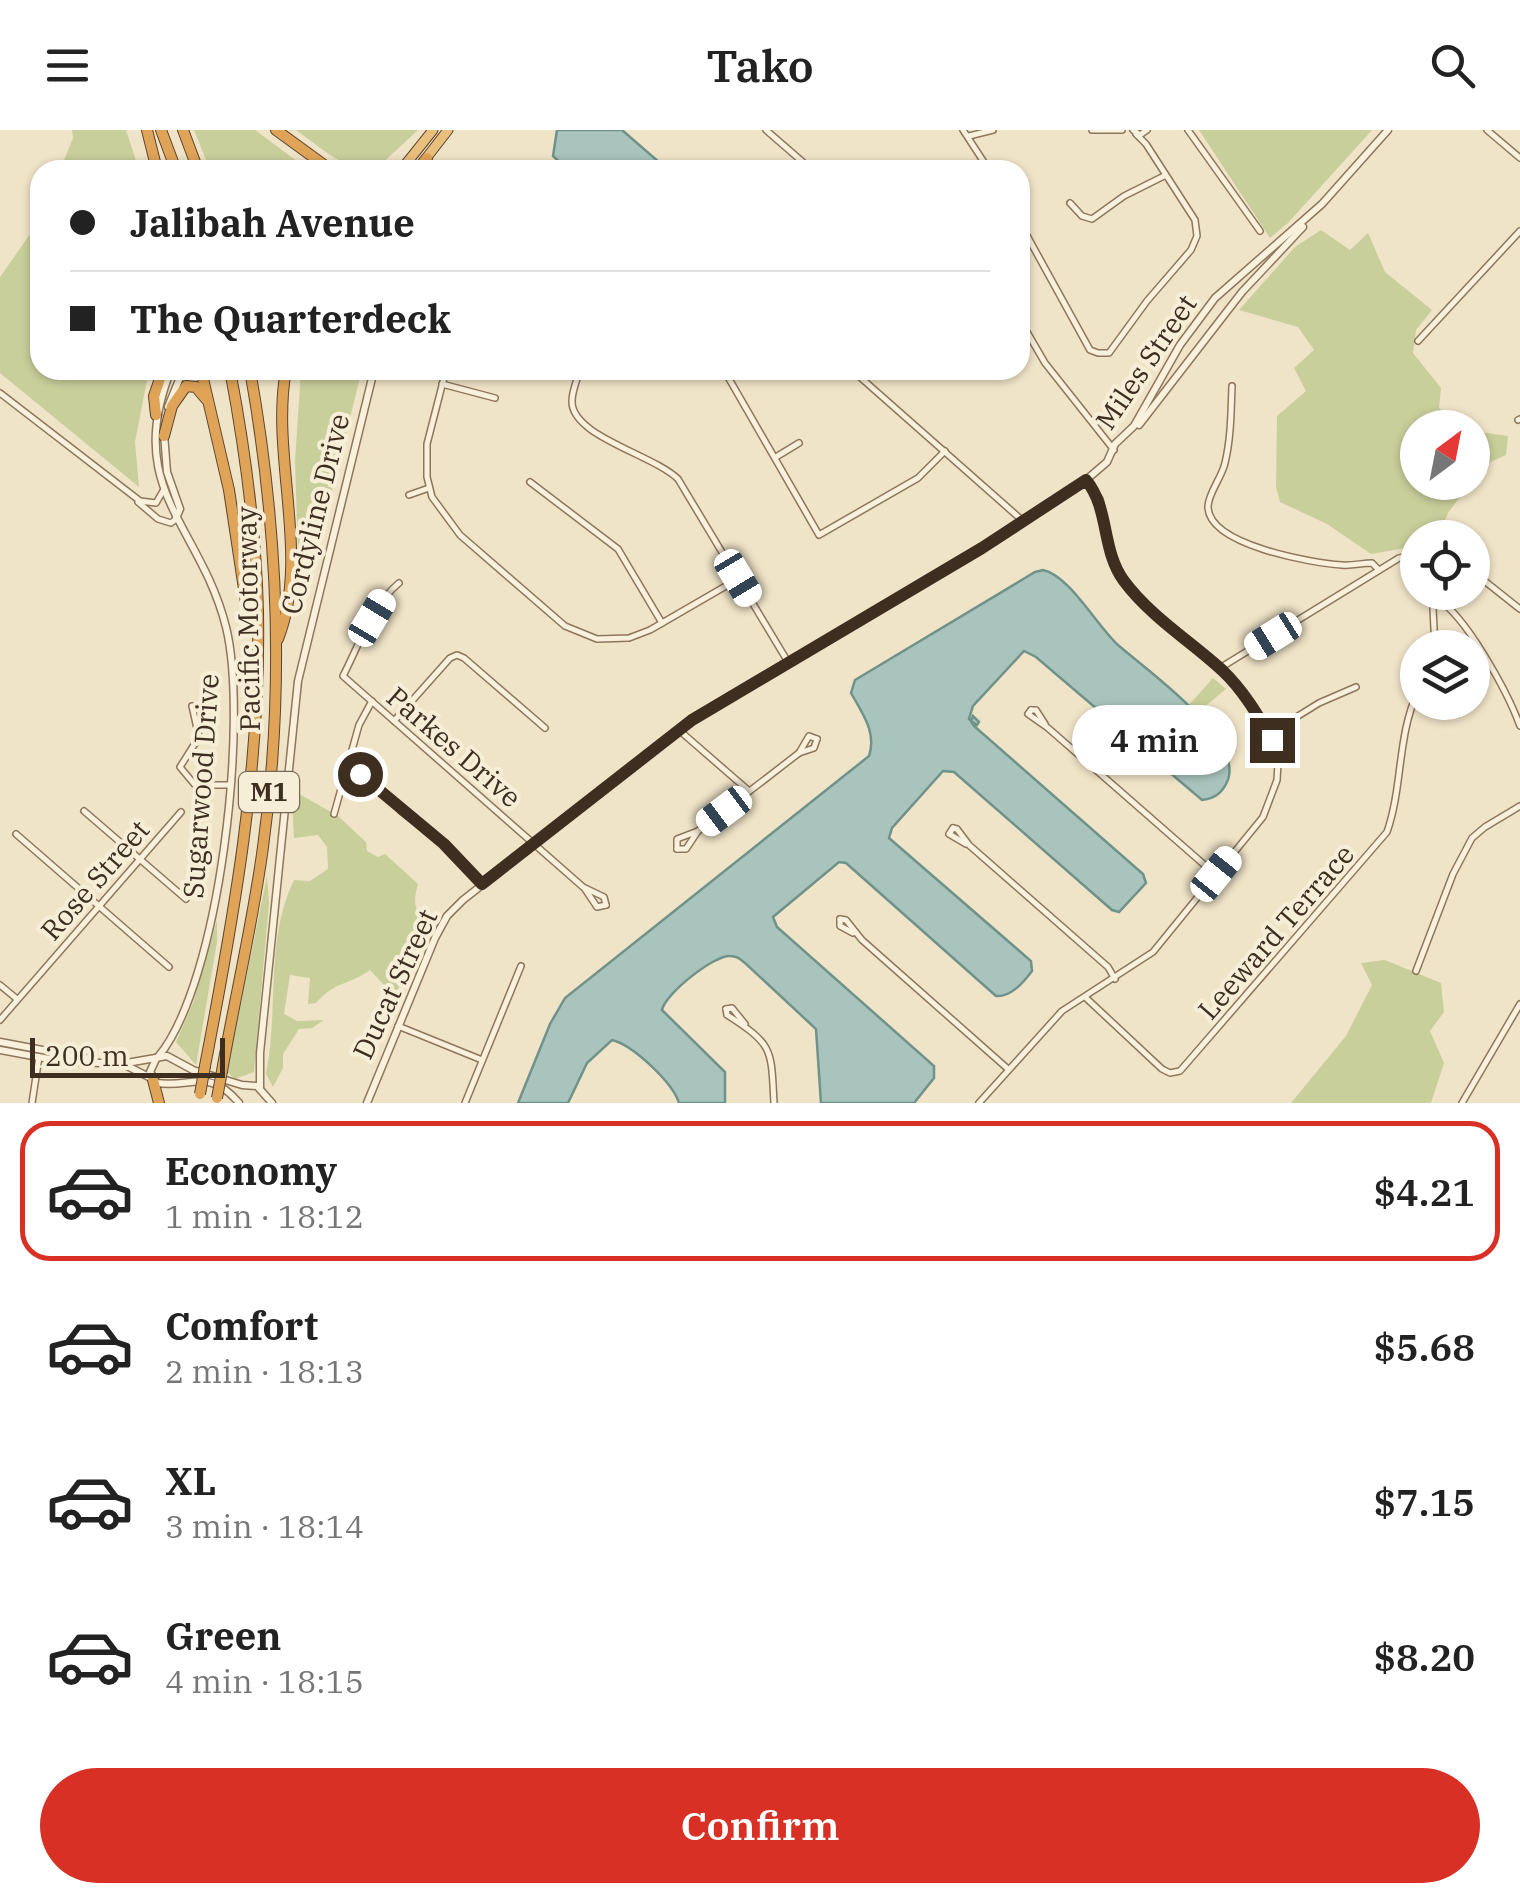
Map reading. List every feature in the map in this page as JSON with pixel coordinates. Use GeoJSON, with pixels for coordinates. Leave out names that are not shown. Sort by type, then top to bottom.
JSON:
{"type":"FeatureCollection","features":[{"type":"Feature","properties":{"kind":"highway"},"geometry":{"type":"LineString","coordinates":[[147,130],[154,160]]}},
{"type":"Feature","properties":{"kind":"highway"},"geometry":{"type":"LineString","coordinates":[[162,130],[172,160]]}},
{"type":"Feature","properties":{"kind":"highway"},"geometry":{"type":"LineString","coordinates":[[183,130],[194,160]]}},
{"type":"Feature","properties":{"kind":"highway"},"geometry":{"type":"LineString","coordinates":[[276,130],[319,160]]}},
{"type":"Feature","properties":{"kind":"highway"},"geometry":{"type":"LineString","coordinates":[[409,160],[433,130]]}},
{"type":"Feature","properties":{"kind":"highway"},"geometry":{"type":"LineString","coordinates":[[427,158],[448,130]]}},
{"type":"Feature","properties":{"kind":"highway"},"geometry":{"type":"LineString","coordinates":[[156,415],[154,396],[162,380]]}},
{"type":"Feature","properties":{"kind":"highway"},"geometry":{"type":"LineString","coordinates":[[204,380],[239,543],[247,608],[258,612]]}},
{"type":"Feature","properties":{"kind":"highway","name":"Pacific Motorway"},"geometry":{"type":"LineString","coordinates":[[199,1099],[249,803],[258,612],[249,498],[231,380]]}},
{"type":"Feature","properties":{"kind":"highway","name":"Pacific Motorway"},"geometry":{"type":"LineString","coordinates":[[216,1100],[263,848],[271,760],[276,644],[270,506],[251,380]]}},
{"type":"Feature","properties":{"kind":"highway"},"geometry":{"type":"LineString","coordinates":[[276,644],[286,620],[290,580],[282,419],[285,380]]}},
{"type":"Feature","properties":{"kind":"highway"},"geometry":{"type":"LineString","coordinates":[[164,436],[172,406],[186,386],[196,387],[210,404]]}},
{"type":"Feature","properties":{"kind":"highway"},"geometry":{"type":"LineString","coordinates":[[152,1079],[158,1103]]}},
{"type":"Feature","properties":{"kind":"street"},"geometry":{"type":"LineString","coordinates":[[766,130],[800,160]]}},
{"type":"Feature","properties":{"kind":"street"},"geometry":{"type":"LineString","coordinates":[[963,130],[983,160]]}},
{"type":"Feature","properties":{"kind":"street"},"geometry":{"type":"LineString","coordinates":[[970,136],[992,130]]}},
{"type":"Feature","properties":{"kind":"street"},"geometry":{"type":"LineString","coordinates":[[1092,130],[1142,134],[1148,130]]}},
{"type":"Feature","properties":{"kind":"street"},"geometry":{"type":"LineString","coordinates":[[1146,144],[1148,130]]}},
{"type":"Feature","properties":{"kind":"street"},"geometry":{"type":"LineString","coordinates":[[1188,130],[1260,231]]}},
{"type":"Feature","properties":{"kind":"street","name":"Miles Street"},"geometry":{"type":"LineString","coordinates":[[1114,450],[1125,444],[1224,314],[1388,130]]}},
{"type":"Feature","properties":{"kind":"street"},"geometry":{"type":"LineString","coordinates":[[1487,130],[1520,158]]}},
{"type":"Feature","properties":{"kind":"street"},"geometry":{"type":"LineString","coordinates":[[1030,241],[1090,350],[1098,354],[1110,352],[1191,250],[1197,236],[1195,220],[1146,144],[1130,131]]}},
{"type":"Feature","properties":{"kind":"street"},"geometry":{"type":"LineString","coordinates":[[1070,203],[1082,216],[1092,219],[1124,196],[1164,176]]}},
{"type":"Feature","properties":{"kind":"street","name":"Miles Street"},"geometry":{"type":"LineString","coordinates":[[1114,450],[1142,414],[1180,345],[1215,298],[1322,204]]}},
{"type":"Feature","properties":{"kind":"street"},"geometry":{"type":"LineString","coordinates":[[1418,341],[1520,231]]}},
{"type":"Feature","properties":{"kind":"street"},"geometry":{"type":"LineString","coordinates":[[1030,337],[1045,363],[1114,450]]}},
{"type":"Feature","properties":{"kind":"street","name":"Sugarwood Drive"},"geometry":{"type":"LineString","coordinates":[[176,519],[180,510],[167,472],[164,436],[169,404],[178,380]]}},
{"type":"Feature","properties":{"kind":"street","name":"Cordyline Drive"},"geometry":{"type":"LineString","coordinates":[[262,1091],[260,1053],[292,714],[319,584],[371,380]]}},
{"type":"Feature","properties":{"kind":"street"},"geometry":{"type":"LineString","coordinates":[[443,380],[427,444],[429,488],[450,526],[573,631],[596,639],[620,640],[642,634],[738,578]]}},
{"type":"Feature","properties":{"kind":"street"},"geometry":{"type":"LineString","coordinates":[[577,380],[572,400],[578,420],[590,432],[660,464],[678,479],[788,662]]}},
{"type":"Feature","properties":{"kind":"street"},"geometry":{"type":"LineString","coordinates":[[730,380],[819,535],[918,478],[945,452]]}},
{"type":"Feature","properties":{"kind":"street"},"geometry":{"type":"LineString","coordinates":[[863,380],[1023,521]]}},
{"type":"Feature","properties":{"kind":"street"},"geometry":{"type":"LineString","coordinates":[[442,384],[495,398]]}},
{"type":"Feature","properties":{"kind":"street"},"geometry":{"type":"LineString","coordinates":[[1232,386],[1230,440],[1220,479],[1210,498],[1211,518],[1244,543],[1266,550],[1338,565],[1372,563],[1379,570]]}},
{"type":"Feature","properties":{"kind":"street"},"geometry":{"type":"LineString","coordinates":[[0,393],[160,520],[168,523],[176,519]]}},
{"type":"Feature","properties":{"kind":"street","name":"Sugarwood Drive"},"geometry":{"type":"LineString","coordinates":[[152,1079],[152,1066],[177,1029],[214,917],[222,876],[229,785],[233,670],[216,595],[163,491],[155,455],[156,415]]}},
{"type":"Feature","properties":{"kind":"street"},"geometry":{"type":"LineString","coordinates":[[775,458],[799,443]]}},
{"type":"Feature","properties":{"kind":"street","name":"Ducat Street"},"geometry":{"type":"LineString","coordinates":[[366,1103],[442,923],[482,884],[679,730],[1023,521],[1086,480],[1107,462],[1114,450]]}},
{"type":"Feature","properties":{"kind":"street"},"geometry":{"type":"LineString","coordinates":[[979,1103],[1062,1011],[1152,952],[1262,817],[1272,800],[1278,770],[1269,734],[1242,693],[1220,668],[1124,582],[1110,547],[1100,499],[1086,480]]}},
{"type":"Feature","properties":{"kind":"street"},"geometry":{"type":"LineString","coordinates":[[530,482],[618,549],[662,622]]}},
{"type":"Feature","properties":{"kind":"street"},"geometry":{"type":"LineString","coordinates":[[118,484],[147,504],[158,502],[163,491]]}},
{"type":"Feature","properties":{"kind":"street"},"geometry":{"type":"LineString","coordinates":[[409,495],[429,488]]}},
{"type":"Feature","properties":{"kind":"street"},"geometry":{"type":"LineString","coordinates":[[1220,668],[1400,558]]}},
{"type":"Feature","properties":{"kind":"street","name":"Parkes Drive"},"geometry":{"type":"LineString","coordinates":[[398,582],[372,618],[344,676],[533,844],[584,887],[604,897],[606,905],[598,908],[584,887]]}},
{"type":"Feature","properties":{"kind":"street"},"geometry":{"type":"LineString","coordinates":[[1490,585],[1520,609]]}},
{"type":"Feature","properties":{"kind":"street"},"geometry":{"type":"LineString","coordinates":[[1449,610],[1507,690],[1520,726]]}},
{"type":"Feature","properties":{"kind":"street"},"geometry":{"type":"LineString","coordinates":[[394,721],[456,655],[545,728]]}},
{"type":"Feature","properties":{"kind":"street"},"geometry":{"type":"LineString","coordinates":[[1269,734],[1324,700],[1356,687]]}},
{"type":"Feature","properties":{"kind":"street"},"geometry":{"type":"LineString","coordinates":[[334,814],[364,710],[372,701]]}},
{"type":"Feature","properties":{"kind":"street"},"geometry":{"type":"LineString","coordinates":[[192,706],[200,737],[180,767],[194,786],[229,785]]}},
{"type":"Feature","properties":{"kind":"street","name":"Leeward Terrace"},"geometry":{"type":"LineString","coordinates":[[1085,996],[1162,1069],[1180,1072],[1388,832],[1394,815],[1407,720]]}},
{"type":"Feature","properties":{"kind":"street"},"geometry":{"type":"LineString","coordinates":[[1047,726],[1216,874]]}},
{"type":"Feature","properties":{"kind":"street"},"geometry":{"type":"LineString","coordinates":[[679,730],[749,791]]}},
{"type":"Feature","properties":{"kind":"street"},"geometry":{"type":"LineString","coordinates":[[698,831],[686,849],[677,849],[678,839],[698,831],[799,753]]}},
{"type":"Feature","properties":{"kind":"street"},"geometry":{"type":"LineString","coordinates":[[346,767],[381,789],[401,811],[444,844],[482,884]]}},
{"type":"Feature","properties":{"kind":"street"},"geometry":{"type":"LineString","coordinates":[[1416,971],[1472,838],[1520,806]]}},
{"type":"Feature","properties":{"kind":"street"},"geometry":{"type":"LineString","coordinates":[[84,811],[186,899]]}},
{"type":"Feature","properties":{"kind":"street","name":"Rose Street"},"geometry":{"type":"LineString","coordinates":[[0,1020],[181,812]]}},
{"type":"Feature","properties":{"kind":"street"},"geometry":{"type":"LineString","coordinates":[[16,834],[169,967]]}},
{"type":"Feature","properties":{"kind":"street"},"geometry":{"type":"LineString","coordinates":[[969,845],[1108,967],[1114,978]]}},
{"type":"Feature","properties":{"kind":"street"},"geometry":{"type":"LineString","coordinates":[[856,934],[1008,1069]]}},
{"type":"Feature","properties":{"kind":"street"},"geometry":{"type":"LineString","coordinates":[[465,1103],[521,966]]}},
{"type":"Feature","properties":{"kind":"street"},"geometry":{"type":"LineString","coordinates":[[0,985],[17,1000]]}},
{"type":"Feature","properties":{"kind":"street"},"geometry":{"type":"LineString","coordinates":[[1462,1103],[1520,1004]]}},
{"type":"Feature","properties":{"kind":"street"},"geometry":{"type":"LineString","coordinates":[[750,1030],[726,1016],[726,1009],[732,1008],[771,1054],[774,1103]]}},
{"type":"Feature","properties":{"kind":"street"},"geometry":{"type":"LineString","coordinates":[[398,1026],[482,1060]]}},
{"type":"Feature","properties":{"kind":"street"},"geometry":{"type":"LineString","coordinates":[[0,1046],[38,1058],[122,1064],[168,1056],[193,1070],[262,1091],[268,1103]]}},
{"type":"Feature","properties":{"kind":"street"},"geometry":{"type":"LineString","coordinates":[[0,1046],[24,1046],[96,1061]]}},
{"type":"Feature","properties":{"kind":"street"},"geometry":{"type":"LineString","coordinates":[[24,1046],[38,1058]]}},
{"type":"Feature","properties":{"kind":"street"},"geometry":{"type":"LineString","coordinates":[[32,1103],[38,1058],[48,1050]]}},
{"type":"Feature","properties":{"kind":"street"},"geometry":{"type":"LineString","coordinates":[[122,1064],[162,1084],[197,1079],[209,1082],[230,1093],[239,1103]]}},
{"type":"Feature","properties":{"kind":"green space"},"geometry":{"type":"Polygon","coordinates":[[[72,130],[126,130],[136,160],[64,160],[73,138],[72,130]]]}},
{"type":"Feature","properties":{"kind":"green space"},"geometry":{"type":"Polygon","coordinates":[[[194,130],[255,130],[296,160],[206,160],[194,130]]]}},
{"type":"Feature","properties":{"kind":"green space"},"geometry":{"type":"Polygon","coordinates":[[[296,130],[418,130],[386,160],[339,160],[296,130]]]}},
{"type":"Feature","properties":{"kind":"green space"},"geometry":{"type":"Polygon","coordinates":[[[1199,130],[1372,130],[1270,238],[1199,130]]]}},
{"type":"Feature","properties":{"kind":"green space"},"geometry":{"type":"Polygon","coordinates":[[[1321,230],[1350,250],[1368,233],[1385,272],[1432,310],[1416,330],[1413,353],[1441,388],[1442,410],[1400,410],[1400,500],[1458,500],[1445,520],[1400,520],[1400,549],[1371,554],[1327,524],[1280,502],[1276,487],[1277,416],[1306,391],[1294,368],[1314,350],[1298,327],[1239,310],[1295,247],[1321,230]]]}},
{"type":"Feature","properties":{"kind":"green space"},"geometry":{"type":"Polygon","coordinates":[[[30,234],[30,380],[147,380],[135,442],[139,487],[0,373],[0,277],[30,234]]]}},
{"type":"Feature","properties":{"kind":"green space"},"geometry":{"type":"Polygon","coordinates":[[[300,380],[359,380],[300,616],[295,461],[300,380]]]}},
{"type":"Feature","properties":{"kind":"green space"},"geometry":{"type":"Polygon","coordinates":[[[1490,433],[1508,436],[1506,455],[1490,462],[1490,433]]]}},
{"type":"Feature","properties":{"kind":"green space"},"geometry":{"type":"Polygon","coordinates":[[[1213,678],[1226,689],[1197,713],[1188,706],[1213,678]]]}},
{"type":"Feature","properties":{"kind":"green space"},"geometry":{"type":"Polygon","coordinates":[[[301,795],[338,816],[366,842],[367,851],[378,857],[385,854],[418,884],[416,905],[426,923],[395,997],[370,970],[308,1004],[310,978],[290,975],[284,1014],[297,1021],[324,1020],[312,1028],[299,1029],[283,1054],[283,1068],[273,1087],[266,1074],[279,926],[294,880],[310,881],[328,869],[327,847],[318,835],[294,838],[292,805],[301,795]]]}},
{"type":"Feature","properties":{"kind":"green space"},"geometry":{"type":"Polygon","coordinates":[[[267,876],[269,903],[254,1072],[235,1079],[227,1072],[267,876]]]}},
{"type":"Feature","properties":{"kind":"green space"},"geometry":{"type":"Polygon","coordinates":[[[217,920],[217,942],[196,1065],[176,1042],[193,1003],[217,920]]]}},
{"type":"Feature","properties":{"kind":"green space"},"geometry":{"type":"Polygon","coordinates":[[[1385,960],[1441,983],[1444,1012],[1430,1031],[1444,1063],[1431,1103],[1291,1103],[1346,1036],[1372,985],[1361,963],[1385,960]]]}},
{"type":"Feature","properties":{"kind":"water"},"geometry":{"type":"Polygon","coordinates":[[[557,130],[622,130],[657,160],[557,160],[553,156],[557,130]]]}},
{"type":"Feature","properties":{"kind":"water"},"geometry":{"type":"Polygon","coordinates":[[[1043,570],[1063,581],[1118,645],[1191,708],[1223,748],[1229,767],[1226,784],[1217,795],[1202,800],[1155,760],[1150,763],[1145,758],[1151,756],[1145,750],[1024,651],[973,706],[969,719],[1143,874],[1146,883],[1119,912],[1112,910],[954,772],[943,771],[892,828],[889,838],[1031,961],[1032,971],[1016,988],[996,996],[846,863],[839,862],[773,917],[777,927],[934,1066],[934,1078],[914,1103],[821,1103],[816,1029],[745,963],[730,956],[691,977],[662,1010],[725,1072],[725,1103],[679,1103],[651,1066],[612,1040],[587,1063],[568,1103],[518,1103],[550,1024],[565,998],[869,756],[870,731],[851,693],[855,680],[1035,572],[1043,570]]]}},
{"type":"Feature","properties":{"kind":"route"},"geometry":{"type":"LineString","coordinates":[[360,774],[444,844],[482,884],[692,720],[982,548],[1086,480],[1100,499],[1116,568],[1124,582],[1232,680],[1272,740]]}}]}
